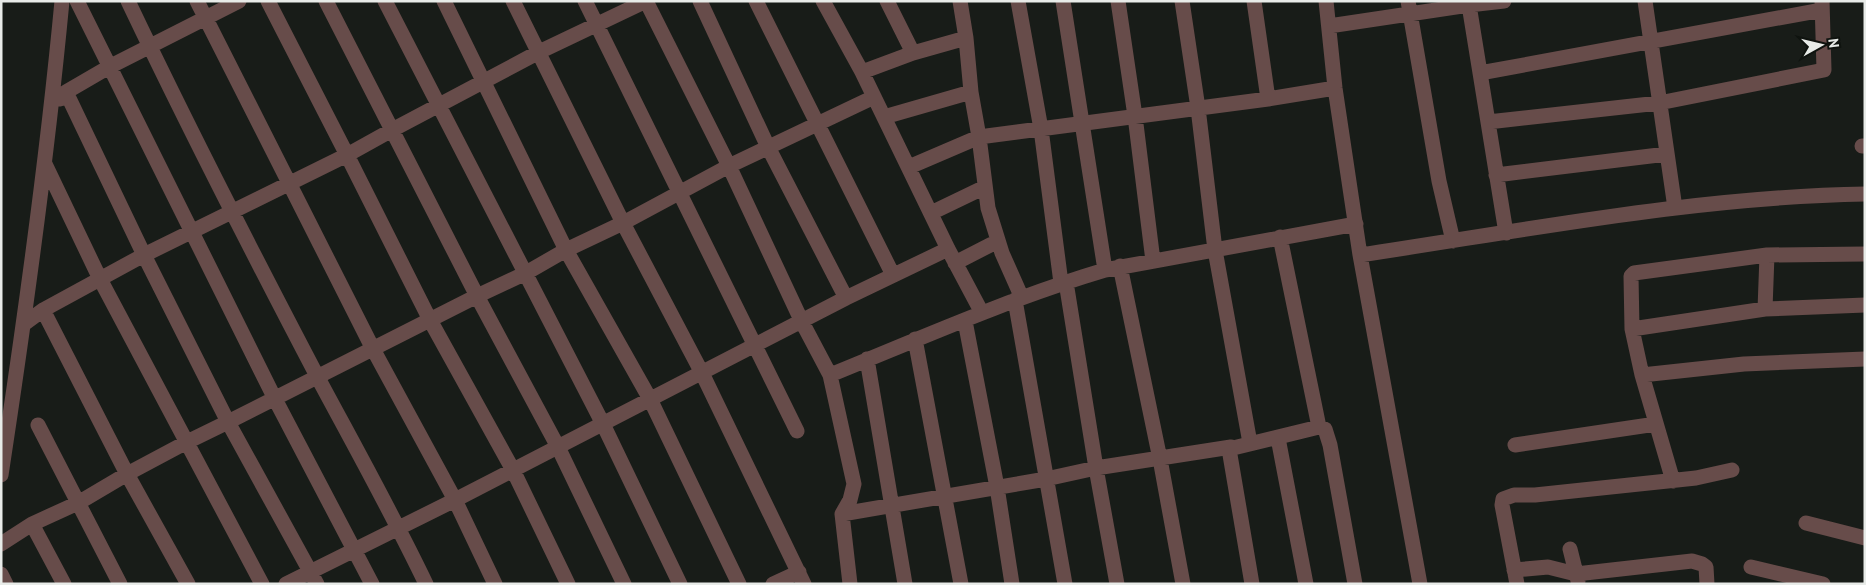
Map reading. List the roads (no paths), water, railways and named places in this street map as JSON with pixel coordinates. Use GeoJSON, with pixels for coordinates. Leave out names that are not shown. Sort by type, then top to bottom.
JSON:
{"type":"FeatureCollection","features":[{"type":"Feature","properties":{"kind":"street"},"geometry":{"type":"LineString","coordinates":[[1,475],[24,324],[45,164],[62,1]]}},
{"type":"Feature","properties":{"kind":"street"},"geometry":{"type":"LineString","coordinates":[[77,1],[275,399],[372,584]]}},
{"type":"Feature","properties":{"kind":"street"},"geometry":{"type":"LineString","coordinates":[[128,1],[232,212],[399,528],[426,584]]}},
{"type":"Feature","properties":{"kind":"street"},"geometry":{"type":"LineString","coordinates":[[197,1],[373,349],[455,500],[495,584]]}},
{"type":"Feature","properties":{"kind":"street"},"geometry":{"type":"LineString","coordinates":[[52,107],[66,92],[109,66],[240,1]]}},
{"type":"Feature","properties":{"kind":"street"},"geometry":{"type":"LineString","coordinates":[[268,1],[348,155],[430,320],[513,470],[568,584]]}},
{"type":"Feature","properties":{"kind":"street"},"geometry":{"type":"LineString","coordinates":[[326,1],[477,296],[558,447],[624,584]]}},
{"type":"Feature","properties":{"kind":"street"},"geometry":{"type":"LineString","coordinates":[[385,1],[603,424],[680,584]]}},
{"type":"Feature","properties":{"kind":"street"},"geometry":{"type":"LineString","coordinates":[[444,1],[566,250],[650,399],[739,584]]}},
{"type":"Feature","properties":{"kind":"street"},"geometry":{"type":"LineString","coordinates":[[513,1],[623,222],[702,373],[802,578],[773,584]]}},
{"type":"Feature","properties":{"kind":"street"},"geometry":{"type":"LineString","coordinates":[[585,1],[797,431]]}},
{"type":"Feature","properties":{"kind":"street"},"geometry":{"type":"LineString","coordinates":[[24,324],[43,310],[144,255],[348,155],[539,52],[646,1],[729,166],[802,322],[830,375],[854,484],[850,500],[842,514],[850,584]]}},
{"type":"Feature","properties":{"kind":"street"},"geometry":{"type":"LineString","coordinates":[[700,1],[768,147],[846,298]]}},
{"type":"Feature","properties":{"kind":"street"},"geometry":{"type":"LineString","coordinates":[[756,1],[893,275]]}},
{"type":"Feature","properties":{"kind":"street"},"geometry":{"type":"LineString","coordinates":[[824,1],[862,72],[948,249],[982,313]]}},
{"type":"Feature","properties":{"kind":"street"},"geometry":{"type":"LineString","coordinates":[[887,1],[913,53]]}},
{"type":"Feature","properties":{"kind":"street"},"geometry":{"type":"LineString","coordinates":[[952,1],[963,20]]}},
{"type":"Feature","properties":{"kind":"street"},"geometry":{"type":"LineString","coordinates":[[960,1],[966,38],[971,92],[980,137],[988,208],[1019,299],[1046,479],[1065,584]]}},
{"type":"Feature","properties":{"kind":"street"},"geometry":{"type":"LineString","coordinates":[[1018,1],[1041,129],[1064,283],[1117,584]]}},
{"type":"Feature","properties":{"kind":"street"},"geometry":{"type":"LineString","coordinates":[[1063,1],[1081,123],[1112,268],[1160,459],[1183,584]]}},
{"type":"Feature","properties":{"kind":"street"},"geometry":{"type":"LineString","coordinates":[[1118,1],[1135,116],[1153,261]]}},
{"type":"Feature","properties":{"kind":"street"},"geometry":{"type":"LineString","coordinates":[[1182,1],[1216,250],[1250,443]]}},
{"type":"Feature","properties":{"kind":"street"},"geometry":{"type":"LineString","coordinates":[[1254,1],[1268,98]]}},
{"type":"Feature","properties":{"kind":"street"},"geometry":{"type":"LineString","coordinates":[[1326,1],[1335,88],[1360,255],[1420,584]]}},
{"type":"Feature","properties":{"kind":"street"},"geometry":{"type":"LineString","coordinates":[[1329,26],[1409,7],[1504,1]]}},
{"type":"Feature","properties":{"kind":"street"},"geometry":{"type":"LineString","coordinates":[[1645,1],[1674,208]]}},
{"type":"Feature","properties":{"kind":"street"},"geometry":{"type":"LineString","coordinates":[[1469,3],[1506,234]]}},
{"type":"Feature","properties":{"kind":"street"},"geometry":{"type":"LineString","coordinates":[[1480,73],[1650,42],[1822,6],[1824,70],[1659,103],[1488,122]]}},
{"type":"Feature","properties":{"kind":"street"},"geometry":{"type":"LineString","coordinates":[[1409,7],[1439,181],[1453,241]]}},
{"type":"Feature","properties":{"kind":"street"},"geometry":{"type":"LineString","coordinates":[[862,72],[913,53],[966,38]]}},
{"type":"Feature","properties":{"kind":"street"},"geometry":{"type":"LineString","coordinates":[[909,167],[980,137],[1335,88]]}},
{"type":"Feature","properties":{"kind":"street"},"geometry":{"type":"LineString","coordinates":[[66,92],[144,255],[228,422],[314,577]]}},
{"type":"Feature","properties":{"kind":"street"},"geometry":{"type":"LineString","coordinates":[[884,117],[971,92]]}},
{"type":"Feature","properties":{"kind":"street"},"geometry":{"type":"LineString","coordinates":[[1,544],[32,524],[78,503],[186,442],[526,273],[566,250],[729,166],[874,96]]}},
{"type":"Feature","properties":{"kind":"street"},"geometry":{"type":"LineString","coordinates":[[1496,176],[1667,154]]}},
{"type":"Feature","properties":{"kind":"street"},"geometry":{"type":"LineString","coordinates":[[45,164],[100,278],[262,584]]}},
{"type":"Feature","properties":{"kind":"street"},"geometry":{"type":"LineString","coordinates":[[931,213],[985,187]]}},
{"type":"Feature","properties":{"kind":"street"},"geometry":{"type":"LineString","coordinates":[[1360,255],[1674,208],[1808,195],[1865,194]]}},
{"type":"Feature","properties":{"kind":"street"},"geometry":{"type":"LineString","coordinates":[[830,375],[982,313],[1064,283],[1112,268],[1356,224]]}},
{"type":"Feature","properties":{"kind":"street"},"geometry":{"type":"LineString","coordinates":[[1280,237],[1319,427]]}},
{"type":"Feature","properties":{"kind":"street"},"geometry":{"type":"LineString","coordinates":[[955,263],[998,241]]}},
{"type":"Feature","properties":{"kind":"street"},"geometry":{"type":"LineString","coordinates":[[286,584],[314,577],[355,550],[846,298],[948,249]]}},
{"type":"Feature","properties":{"kind":"street"},"geometry":{"type":"LineString","coordinates":[[1673,481],[1642,375],[1632,329],[1631,276],[1634,273],[1767,255],[1865,254]]}},
{"type":"Feature","properties":{"kind":"street"},"geometry":{"type":"LineString","coordinates":[[1765,309],[1767,255]]}},
{"type":"Feature","properties":{"kind":"street"},"geometry":{"type":"LineString","coordinates":[[1632,329],[1765,309],[1865,305]]}},
{"type":"Feature","properties":{"kind":"street"},"geometry":{"type":"LineString","coordinates":[[43,310],[128,474],[188,584]]}},
{"type":"Feature","properties":{"kind":"street"},"geometry":{"type":"LineString","coordinates":[[964,321],[997,487],[1012,584]]}},
{"type":"Feature","properties":{"kind":"street"},"geometry":{"type":"LineString","coordinates":[[915,339],[961,584]]}},
{"type":"Feature","properties":{"kind":"street"},"geometry":{"type":"LineString","coordinates":[[1642,375],[1744,364],[1865,358]]}},
{"type":"Feature","properties":{"kind":"street"},"geometry":{"type":"LineString","coordinates":[[866,359],[905,584]]}},
{"type":"Feature","properties":{"kind":"street"},"geometry":{"type":"LineString","coordinates":[[1514,445],[1656,424]]}},
{"type":"Feature","properties":{"kind":"street"},"geometry":{"type":"LineString","coordinates":[[38,425],[120,584]]}},
{"type":"Feature","properties":{"kind":"street"},"geometry":{"type":"LineString","coordinates":[[842,514],[893,507],[1096,468],[1232,447],[1278,438],[1319,427],[1325,429],[1330,445],[1355,584]]}},
{"type":"Feature","properties":{"kind":"street"},"geometry":{"type":"LineString","coordinates":[[1278,438],[1306,584]]}},
{"type":"Feature","properties":{"kind":"street"},"geometry":{"type":"LineString","coordinates":[[1232,447],[1229,449],[1229,453],[1252,584]]}},
{"type":"Feature","properties":{"kind":"street"},"geometry":{"type":"LineString","coordinates":[[1707,584],[1706,567],[1692,561],[1577,579],[1548,567],[1515,577],[1502,505],[1503,499],[1514,495],[1535,495],[1673,481],[1732,470]]}},
{"type":"Feature","properties":{"kind":"street"},"geometry":{"type":"LineString","coordinates":[[1806,523],[1865,538]]}},
{"type":"Feature","properties":{"kind":"street"},"geometry":{"type":"LineString","coordinates":[[32,524],[64,584]]}},
{"type":"Feature","properties":{"kind":"street"},"geometry":{"type":"LineString","coordinates":[[1570,548],[1577,579]]}},
{"type":"Feature","properties":{"kind":"street"},"geometry":{"type":"LineString","coordinates":[[1751,567],[1823,584]]}},
{"type":"Feature","properties":{"kind":"street"},"geometry":{"type":"LineString","coordinates":[[1,574],[6,584]]}}]}
